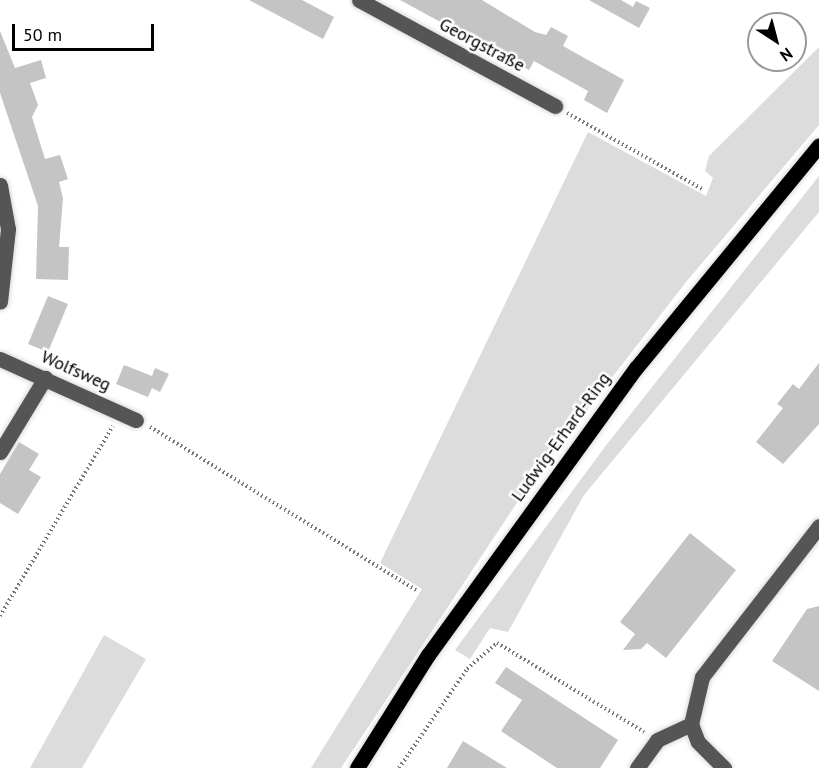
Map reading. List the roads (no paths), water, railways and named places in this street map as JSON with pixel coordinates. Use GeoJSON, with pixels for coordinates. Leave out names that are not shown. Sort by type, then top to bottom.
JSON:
{"type":"FeatureCollection","features":[{"type":"Feature","properties":{"kind":"main road","name":"Ludwig-Erhard-Ring"},"geometry":{"type":"LineString","coordinates":[[357,768],[428,655],[636,368],[819,145]]}},
{"type":"Feature","properties":{"kind":"street","name":"Georgstraße"},"geometry":{"type":"LineString","coordinates":[[359,0],[555,106]]}},
{"type":"Feature","properties":{"kind":"street"},"geometry":{"type":"LineString","coordinates":[[0,185],[8,239],[0,302]]}},
{"type":"Feature","properties":{"kind":"street","name":"Wolfsweg"},"geometry":{"type":"LineString","coordinates":[[0,359],[136,420]]}},
{"type":"Feature","properties":{"kind":"street"},"geometry":{"type":"LineString","coordinates":[[0,452],[45,378]]}},
{"type":"Feature","properties":{"kind":"street"},"geometry":{"type":"LineString","coordinates":[[724,768],[698,742],[691,724],[702,677],[819,526]]}},
{"type":"Feature","properties":{"kind":"street"},"geometry":{"type":"LineString","coordinates":[[637,768],[657,740],[691,724]]}}]}
